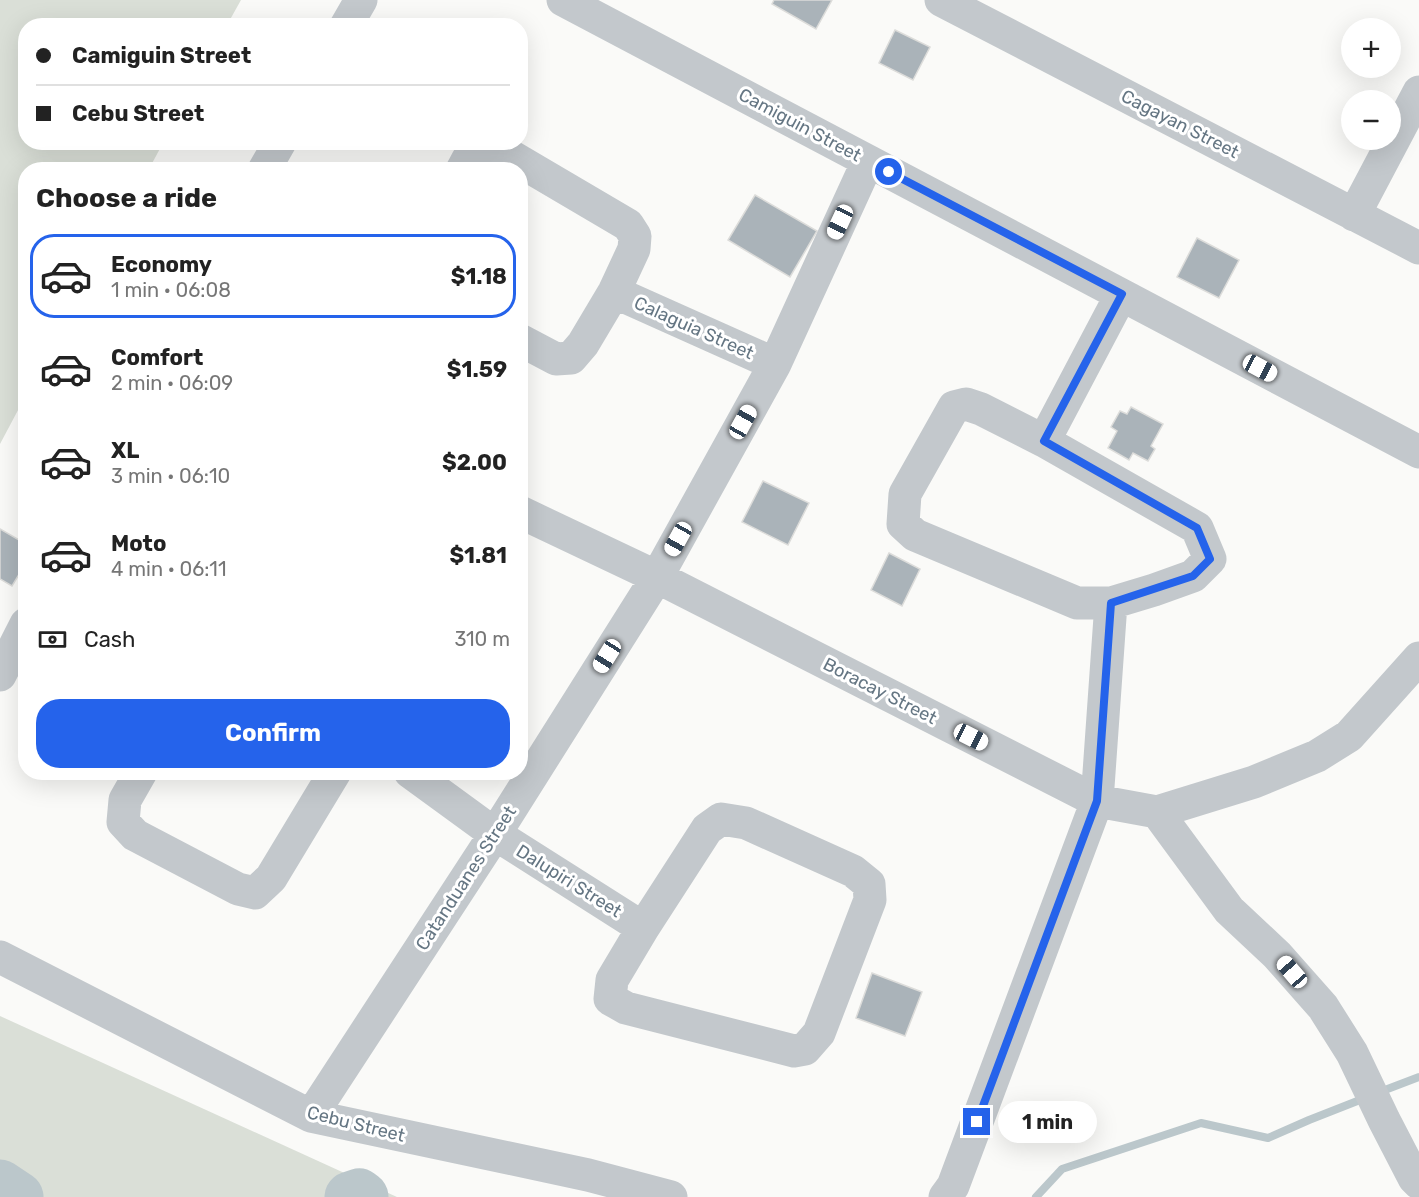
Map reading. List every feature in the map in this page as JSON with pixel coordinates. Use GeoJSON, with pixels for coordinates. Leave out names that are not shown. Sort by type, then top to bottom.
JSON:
{"type":"FeatureCollection","features":[{"type":"Feature","properties":{"kind":"street"},"geometry":{"type":"LineString","coordinates":[[350,18],[360,0]]}},
{"type":"Feature","properties":{"kind":"street","name":"Camiguin Street"},"geometry":{"type":"LineString","coordinates":[[563,0],[1419,452]]}},
{"type":"Feature","properties":{"kind":"street","name":"Cagayan Street"},"geometry":{"type":"LineString","coordinates":[[941,0],[1419,249]]}},
{"type":"Feature","properties":{"kind":"street"},"geometry":{"type":"LineString","coordinates":[[1354,215],[1419,92]]}},
{"type":"Feature","properties":{"kind":"street"},"geometry":{"type":"LineString","coordinates":[[501,150],[521,162]]}},
{"type":"Feature","properties":{"kind":"street","name":"Catanduanes Street"},"geometry":{"type":"LineString","coordinates":[[311,1116],[495,834],[657,577],[775,364],[868,161]]}},
{"type":"Feature","properties":{"kind":"street"},"geometry":{"type":"LineString","coordinates":[[528,166],[628,225],[634,236],[634,249],[614,292],[583,344],[571,358],[556,359],[528,344]]}},
{"type":"Feature","properties":{"kind":"street","name":"Calaguia Street"},"geometry":{"type":"LineString","coordinates":[[614,292],[775,364]]}},
{"type":"Feature","properties":{"kind":"street"},"geometry":{"type":"LineString","coordinates":[[1044,441],[1122,294]]}},
{"type":"Feature","properties":{"kind":"street"},"geometry":{"type":"LineString","coordinates":[[966,404],[981,409],[1044,441],[1197,528],[1210,559],[1193,576],[1111,603],[1077,603],[915,535],[903,524],[905,494],[954,406],[966,404]]}},
{"type":"Feature","properties":{"kind":"street","name":"Boracay Street"},"geometry":{"type":"LineString","coordinates":[[528,516],[657,577],[1097,801],[1157,812],[1254,782],[1317,756],[1349,736],[1419,658]]}},
{"type":"Feature","properties":{"kind":"street"},"geometry":{"type":"LineString","coordinates":[[945,1197],[953,1186],[1097,801],[1111,603]]}},
{"type":"Feature","properties":{"kind":"street"},"geometry":{"type":"LineString","coordinates":[[0,675],[18,640]]}},
{"type":"Feature","properties":{"kind":"street"},"geometry":{"type":"LineString","coordinates":[[136,780],[125,800],[123,822],[135,835],[238,889],[255,893],[271,878],[329,780]]}},
{"type":"Feature","properties":{"kind":"street","name":"Dalupiri Street"},"geometry":{"type":"LineString","coordinates":[[421,780],[495,834],[643,928]]}},
{"type":"Feature","properties":{"kind":"street"},"geometry":{"type":"LineString","coordinates":[[1157,812],[1229,910],[1277,955],[1323,1007],[1353,1053],[1384,1120],[1414,1178],[1419,1183]]}},
{"type":"Feature","properties":{"kind":"street"},"geometry":{"type":"LineString","coordinates":[[721,819],[746,823],[854,871],[869,884],[870,900],[819,1034],[805,1049],[794,1051],[626,1008],[610,999],[612,980],[643,928],[707,829],[721,819]]}},
{"type":"Feature","properties":{"kind":"street","name":"Cebu Street"},"geometry":{"type":"LineString","coordinates":[[0,957],[311,1116],[588,1175],[671,1197]]}},
{"type":"Feature","properties":{"kind":"shaded area"},"geometry":{"type":"Polygon","coordinates":[[[0,0],[241,0],[231,18],[18,18],[18,150],[159,150],[153,162],[18,162],[18,410],[0,444],[0,0]]]}},
{"type":"Feature","properties":{"kind":"shaded area"},"geometry":{"type":"Polygon","coordinates":[[[0,1016],[397,1197],[0,1197],[0,1016]]]}},
{"type":"Feature","properties":{"kind":"building"},"geometry":{"type":"Polygon","coordinates":[[[774,0],[832,0],[816,29],[772,4],[774,0]]]}},
{"type":"Feature","properties":{"kind":"building"},"geometry":{"type":"Polygon","coordinates":[[[895,30],[930,47],[913,80],[879,63],[895,30]]]}},
{"type":"Feature","properties":{"kind":"building"},"geometry":{"type":"Polygon","coordinates":[[[755,195],[817,231],[790,277],[728,240],[755,195]]]}},
{"type":"Feature","properties":{"kind":"building"},"geometry":{"type":"Polygon","coordinates":[[[1197,238],[1239,260],[1219,298],[1177,277],[1197,238]]]}},
{"type":"Feature","properties":{"kind":"building"},"geometry":{"type":"Polygon","coordinates":[[[1131,407],[1163,424],[1151,446],[1155,449],[1148,461],[1133,453],[1129,460],[1108,448],[1117,431],[1111,427],[1120,411],[1127,414],[1131,407]]]}},
{"type":"Feature","properties":{"kind":"building"},"geometry":{"type":"Polygon","coordinates":[[[763,481],[809,503],[788,545],[742,522],[763,481]]]}},
{"type":"Feature","properties":{"kind":"building"},"geometry":{"type":"Polygon","coordinates":[[[0,529],[18,539],[18,576],[12,586],[0,579],[0,529]]]}},
{"type":"Feature","properties":{"kind":"building"},"geometry":{"type":"Polygon","coordinates":[[[889,553],[920,569],[902,606],[871,590],[889,553]]]}},
{"type":"Feature","properties":{"kind":"building"},"geometry":{"type":"Polygon","coordinates":[[[872,973],[922,992],[905,1036],[856,1018],[872,973]]]}},
{"type":"Feature","properties":{"kind":"waterway"},"geometry":{"type":"LineString","coordinates":[[1377,1093],[1419,1077]]}},
{"type":"Feature","properties":{"kind":"waterway"},"geometry":{"type":"LineString","coordinates":[[1036,1197],[1062,1169],[1201,1123],[1268,1138],[1365,1098]]}},
{"type":"Feature","properties":{"kind":"waterway"},"geometry":{"type":"LineString","coordinates":[[0,1185],[18,1197]]}},
{"type":"Feature","properties":{"kind":"waterway"},"geometry":{"type":"LineString","coordinates":[[350,1197],[359,1194],[363,1197]]}},
{"type":"Feature","properties":{"kind":"route"},"geometry":{"type":"LineString","coordinates":[[889,172],[1122,294],[1044,441],[1197,528],[1210,559],[1193,576],[1111,603],[1097,801],[977,1122]]}}]}
